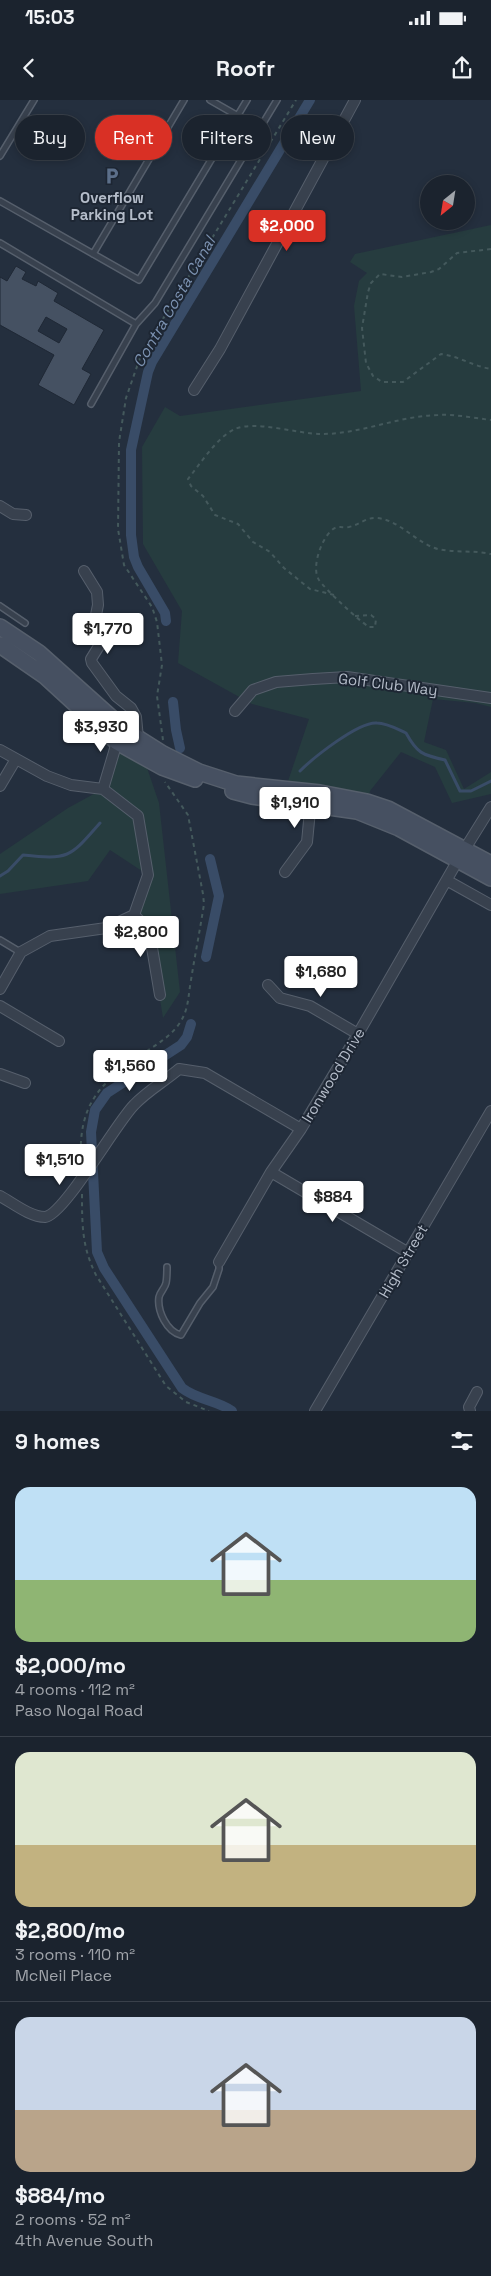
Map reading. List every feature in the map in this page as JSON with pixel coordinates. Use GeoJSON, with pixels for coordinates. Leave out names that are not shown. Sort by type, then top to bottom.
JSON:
{"type":"FeatureCollection","features":[{"type":"Feature","properties":{"kind":"street"},"geometry":{"type":"LineString","coordinates":[[194,390],[220,349],[355,100]]}},
{"type":"Feature","properties":{"kind":"street"},"geometry":{"type":"LineString","coordinates":[[0,506],[13,514],[26,516]]}},
{"type":"Feature","properties":{"kind":"street"},"geometry":{"type":"LineString","coordinates":[[84,571],[97,592],[98,605],[94,625],[100,639],[99,646],[91,658],[92,663],[116,696],[131,708],[136,717],[103,788]]}},
{"type":"Feature","properties":{"kind":"street"},"geometry":{"type":"LineString","coordinates":[[0,627],[39,653],[127,737],[162,767],[204,783],[252,796],[351,797],[388,809],[461,855],[491,878]]}},
{"type":"Feature","properties":{"kind":"street"},"geometry":{"type":"LineString","coordinates":[[0,645],[127,737],[199,772],[236,784],[312,798]]}},
{"type":"Feature","properties":{"kind":"street","name":"Golf Club Way"},"geometry":{"type":"LineString","coordinates":[[234,711],[253,690],[276,682],[313,678],[347,677],[491,698]]}},
{"type":"Feature","properties":{"kind":"street"},"geometry":{"type":"LineString","coordinates":[[0,750],[46,776],[71,785],[103,788],[138,816],[148,875],[134,914],[106,928],[50,936],[21,952],[0,989]]}},
{"type":"Feature","properties":{"kind":"street"},"geometry":{"type":"LineString","coordinates":[[0,786],[16,758]]}},
{"type":"Feature","properties":{"kind":"street"},"geometry":{"type":"LineString","coordinates":[[285,872],[307,842],[312,798]]}},
{"type":"Feature","properties":{"kind":"street","name":"Ironwood Drive"},"geometry":{"type":"LineString","coordinates":[[219,1262],[271,1172],[301,1128],[358,1034],[448,881],[461,855],[491,807]]}},
{"type":"Feature","properties":{"kind":"street"},"geometry":{"type":"LineString","coordinates":[[461,855],[491,864]]}},
{"type":"Feature","properties":{"kind":"street"},"geometry":{"type":"LineString","coordinates":[[448,881],[491,905]]}},
{"type":"Feature","properties":{"kind":"street"},"geometry":{"type":"LineString","coordinates":[[134,914],[149,930],[160,994]]}},
{"type":"Feature","properties":{"kind":"street"},"geometry":{"type":"LineString","coordinates":[[268,985],[280,998],[310,1006],[358,1034]]}},
{"type":"Feature","properties":{"kind":"street"},"geometry":{"type":"LineString","coordinates":[[0,1006],[59,1041]]}},
{"type":"Feature","properties":{"kind":"street"},"geometry":{"type":"LineString","coordinates":[[0,1196],[35,1215],[46,1217],[56,1212],[88,1171],[106,1141],[134,1104],[179,1069],[205,1073],[301,1128]]}},
{"type":"Feature","properties":{"kind":"street"},"geometry":{"type":"LineString","coordinates":[[0,1074],[25,1082]]}},
{"type":"Feature","properties":{"kind":"street","name":"High Street"},"geometry":{"type":"LineString","coordinates":[[315,1411],[491,1111]]}},
{"type":"Feature","properties":{"kind":"street"},"geometry":{"type":"LineString","coordinates":[[271,1172],[407,1252]]}},
{"type":"Feature","properties":{"kind":"street"},"geometry":{"type":"LineString","coordinates":[[470,1411],[469,1407],[477,1392]]}},
{"type":"Feature","properties":{"kind":"lane"},"geometry":{"type":"LineString","coordinates":[[0,156],[34,100]]}},
{"type":"Feature","properties":{"kind":"lane"},"geometry":{"type":"LineString","coordinates":[[93,254],[184,100]]}},
{"type":"Feature","properties":{"kind":"lane"},"geometry":{"type":"LineString","coordinates":[[210,100],[236,115]]}},
{"type":"Feature","properties":{"kind":"lane"},"geometry":{"type":"LineString","coordinates":[[239,115],[247,100]]}},
{"type":"Feature","properties":{"kind":"lane"},"geometry":{"type":"LineString","coordinates":[[91,404],[136,324],[155,303],[277,100]]}},
{"type":"Feature","properties":{"kind":"lane"},"geometry":{"type":"LineString","coordinates":[[0,201],[139,280],[211,160]]}},
{"type":"Feature","properties":{"kind":"lane"},"geometry":{"type":"LineString","coordinates":[[0,244],[136,324]]}},
{"type":"Feature","properties":{"kind":"lane"},"geometry":{"type":"LineString","coordinates":[[0,606],[25,623]]}},
{"type":"Feature","properties":{"kind":"lane"},"geometry":{"type":"LineString","coordinates":[[0,940],[21,952]]}},
{"type":"Feature","properties":{"kind":"lane"},"geometry":{"type":"LineString","coordinates":[[167,1267],[166,1284],[159,1297],[160,1310],[165,1323],[173,1332],[181,1335],[200,1303],[213,1287],[219,1269],[219,1262]]}},
{"type":"Feature","properties":{"kind":"path"},"geometry":{"type":"LineString","coordinates":[[163,754],[165,748],[157,696],[162,665],[157,622],[152,606],[124,565],[118,529],[119,442],[126,398],[141,354],[296,100]]}},
{"type":"Feature","properties":{"kind":"path"},"geometry":{"type":"LineString","coordinates":[[491,249],[457,253],[439,269],[430,272],[402,277],[380,274],[371,283],[362,328],[366,363],[373,376],[382,382],[403,382],[441,354],[451,355],[476,366],[491,369]]}},
{"type":"Feature","properties":{"kind":"path"},"geometry":{"type":"LineString","coordinates":[[334,595],[310,589],[284,568],[270,552],[253,542],[238,524],[215,515],[203,496],[191,486],[188,479],[222,439],[234,429],[246,426],[320,434],[353,432],[393,422],[438,415],[491,420]]}},
{"type":"Feature","properties":{"kind":"path"},"geometry":{"type":"LineString","coordinates":[[355,616],[371,615],[377,622],[375,626],[369,627],[355,616],[319,580],[316,569],[317,557],[323,545],[331,531],[338,527],[350,527],[369,519],[377,518],[387,520],[437,548],[491,554]]}},
{"type":"Feature","properties":{"kind":"green space"},"geometry":{"type":"Polygon","coordinates":[[[491,225],[491,707],[475,703],[433,699],[424,742],[446,750],[464,789],[491,772],[491,794],[452,803],[435,767],[401,752],[370,791],[367,802],[285,790],[309,719],[252,704],[178,663],[182,611],[143,544],[142,447],[165,407],[180,416],[361,391],[354,306],[359,281],[367,273],[350,262],[355,254],[475,230],[475,228],[491,225]]]}},
{"type":"Feature","properties":{"kind":"green space"},"geometry":{"type":"Polygon","coordinates":[[[117,742],[143,756],[159,803],[180,992],[163,1018],[149,930],[134,915],[148,875],[110,850],[88,881],[0,894],[0,854],[68,808],[103,789],[117,742]]]}},
{"type":"Feature","properties":{"kind":"building"},"geometry":{"type":"Polygon","coordinates":[[[16,266],[26,272],[22,279],[36,286],[38,281],[58,293],[54,301],[104,330],[82,369],[91,374],[74,405],[38,385],[54,355],[0,325],[0,277],[7,281],[16,266]],[[46,317],[38,331],[59,343],[67,329],[46,317]]]}},
{"type":"Feature","properties":{"kind":"waterway","name":"Contra Costa Canal"},"geometry":{"type":"LineString","coordinates":[[166,621],[165,613],[138,567],[134,557],[131,535],[131,450],[148,372],[152,362],[310,100]]}},
{"type":"Feature","properties":{"kind":"waterway","name":"Contra Costa Canal"},"geometry":{"type":"LineString","coordinates":[[173,702],[180,748]]}},
{"type":"Feature","properties":{"kind":"waterway"},"geometry":{"type":"LineString","coordinates":[[300,771],[348,734],[369,724],[381,723],[406,733],[417,749],[425,755],[445,760],[460,791],[471,791],[491,781]]}},
{"type":"Feature","properties":{"kind":"waterway"},"geometry":{"type":"LineString","coordinates":[[0,876],[8,871],[23,855],[51,857],[68,854],[82,843],[100,823]]}},
{"type":"Feature","properties":{"kind":"waterway","name":"Contra Costa Canal"},"geometry":{"type":"LineString","coordinates":[[206,957],[219,896],[210,859]]}},
{"type":"Feature","properties":{"kind":"waterway","name":"Contra Costa Canal"},"geometry":{"type":"LineString","coordinates":[[191,1024],[187,1037],[181,1045],[107,1093],[95,1110],[91,1132],[97,1252],[104,1268],[182,1388],[232,1411]]}},
{"type":"Feature","properties":{"kind":"place","name":"Overflow Parking Lot"},"geometry":{"type":"Point","coordinates":[112,176]}}]}
